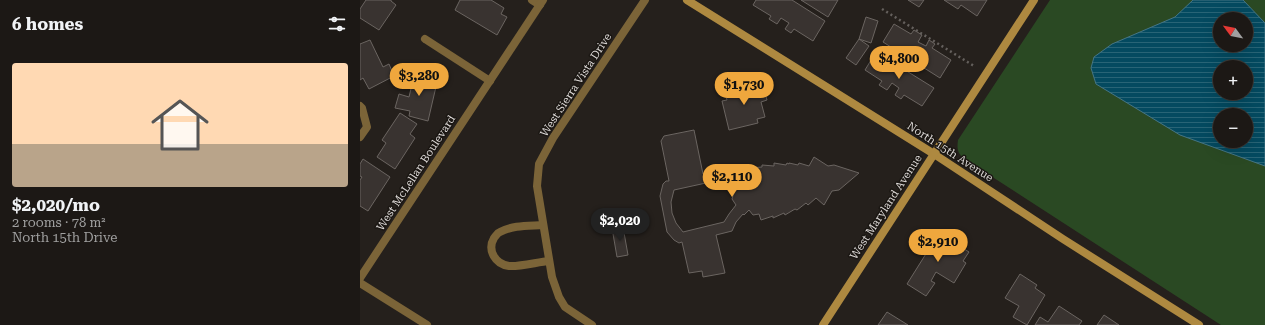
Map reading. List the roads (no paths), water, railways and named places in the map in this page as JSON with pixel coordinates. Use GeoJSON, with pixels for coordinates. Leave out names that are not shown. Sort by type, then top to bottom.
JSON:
{"type":"FeatureCollection","features":[{"type":"Feature","properties":{"kind":"street"},"geometry":{"type":"LineString","coordinates":[[532,0],[542,2]]}},
{"type":"Feature","properties":{"kind":"street","name":"West Sierra Vista Drive"},"geometry":{"type":"LineString","coordinates":[[592,325],[566,307],[559,297],[552,277],[537,186],[539,164],[553,138],[645,0]]}},
{"type":"Feature","properties":{"kind":"street","name":"North 15th Avenue"},"geometry":{"type":"LineString","coordinates":[[687,0],[934,154],[1199,325]]}},
{"type":"Feature","properties":{"kind":"street","name":"West Maryland Avenue"},"geometry":{"type":"LineString","coordinates":[[823,325],[1034,0]]}},
{"type":"Feature","properties":{"kind":"street","name":"West McLellan Boulevard"},"geometry":{"type":"LineString","coordinates":[[360,278],[542,2]]}},
{"type":"Feature","properties":{"kind":"street"},"geometry":{"type":"LineString","coordinates":[[425,39],[490,82]]}},
{"type":"Feature","properties":{"kind":"street"},"geometry":{"type":"LineString","coordinates":[[360,106],[362,108],[367,127],[360,137]]}},
{"type":"Feature","properties":{"kind":"street"},"geometry":{"type":"LineString","coordinates":[[543,224],[510,228],[498,232],[493,240],[491,248],[492,254],[498,261],[510,266],[549,260]]}},
{"type":"Feature","properties":{"kind":"street"},"geometry":{"type":"LineString","coordinates":[[360,283],[427,325]]}},
{"type":"Feature","properties":{"kind":"water"},"geometry":{"type":"Polygon","coordinates":[[[1193,0],[1243,0],[1265,23],[1265,166],[1216,148],[1253,148],[1253,108],[1213,108],[1213,147],[1180,135],[1096,84],[1091,68],[1094,57],[1112,44],[1175,17],[1193,0]]]}}]}
